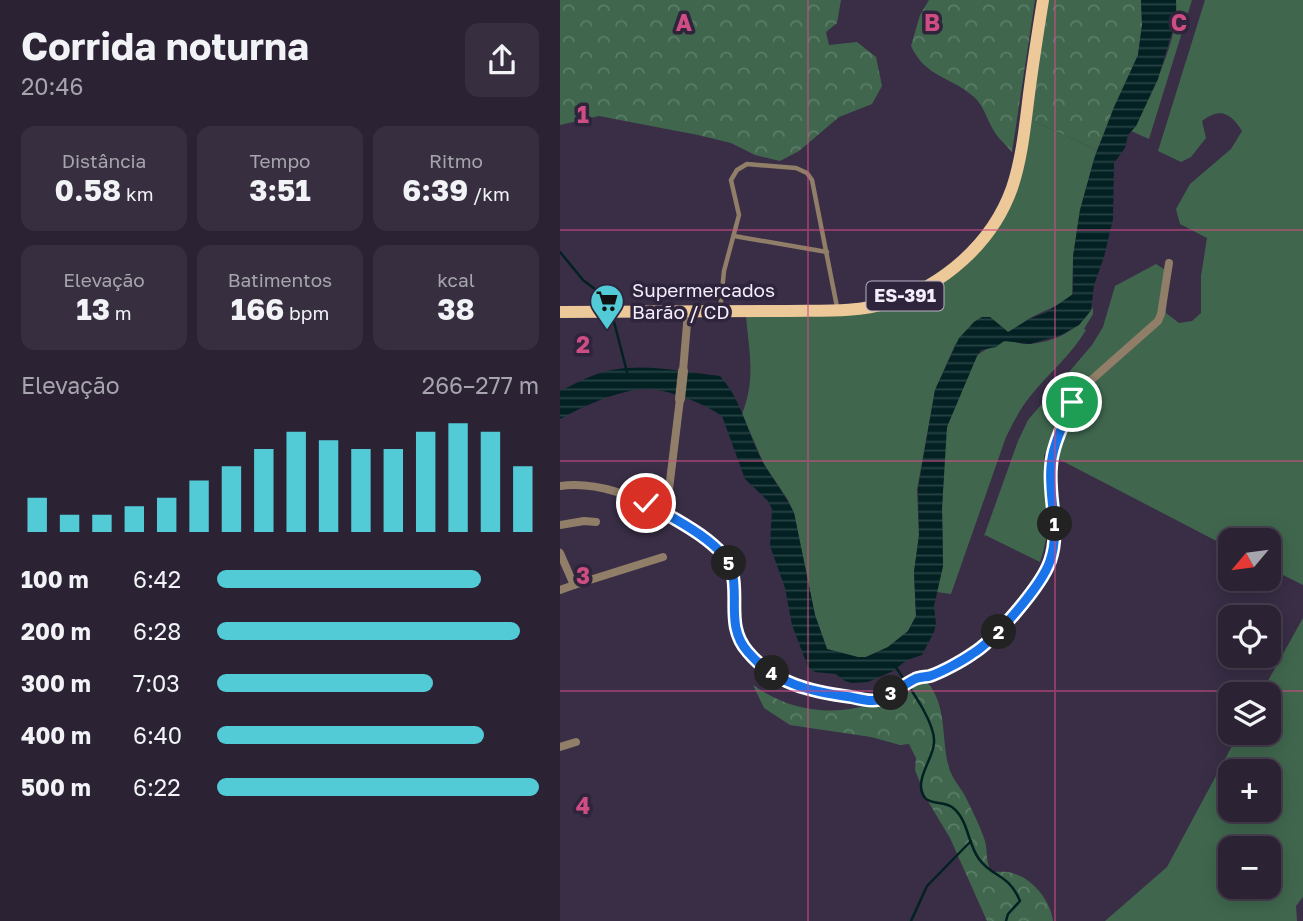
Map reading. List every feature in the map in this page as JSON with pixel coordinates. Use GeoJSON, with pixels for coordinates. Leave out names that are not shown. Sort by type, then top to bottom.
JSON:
{"type":"FeatureCollection","features":[{"type":"Feature","properties":{"kind":"main road","name":"ES-391"},"geometry":{"type":"LineString","coordinates":[[560,312],[838,310],[885,303],[927,286],[956,267],[968,255],[1000,214],[1012,188],[1022,148],[1043,0]]}},
{"type":"Feature","properties":{"kind":"street"},"geometry":{"type":"LineString","coordinates":[[560,486],[578,484],[605,488],[646,503],[689,528],[720,552],[728,562],[733,579],[735,629],[740,641],[761,666],[788,684],[804,690],[875,700],[972,654],[997,634],[1047,568],[1056,532],[1051,486],[1052,460],[1072,402],[1080,390],[1158,321],[1168,262]]}},
{"type":"Feature","properties":{"kind":"street"},"geometry":{"type":"LineString","coordinates":[[666,514],[688,312]]}},
{"type":"Feature","properties":{"kind":"street"},"geometry":{"type":"LineString","coordinates":[[560,524],[596,522]]}},
{"type":"Feature","properties":{"kind":"street"},"geometry":{"type":"LineString","coordinates":[[560,553],[564,568],[574,585]]}},
{"type":"Feature","properties":{"kind":"street"},"geometry":{"type":"LineString","coordinates":[[560,590],[663,557]]}},
{"type":"Feature","properties":{"kind":"street"},"geometry":{"type":"LineString","coordinates":[[560,747],[576,742]]}},
{"type":"Feature","properties":{"kind":"lane"},"geometry":{"type":"LineString","coordinates":[[719,312],[724,271],[739,215],[731,186],[733,174],[747,164],[796,168],[807,173],[812,180],[838,310]]}},
{"type":"Feature","properties":{"kind":"lane"},"geometry":{"type":"LineString","coordinates":[[734,236],[827,252]]}},
{"type":"Feature","properties":{"kind":"green space"},"geometry":{"type":"Polygon","coordinates":[[[560,0],[841,0],[837,23],[826,32],[829,45],[857,42],[876,57],[882,86],[872,104],[839,117],[799,151],[780,161],[755,155],[731,143],[599,116],[560,125],[560,0]]]}},
{"type":"Feature","properties":{"kind":"green space"},"geometry":{"type":"Polygon","coordinates":[[[929,0],[1035,0],[1012,152],[996,134],[983,109],[966,90],[932,71],[917,57],[911,46],[920,15],[929,0]]]}},
{"type":"Feature","properties":{"kind":"green space"},"geometry":{"type":"Polygon","coordinates":[[[1047,0],[1141,0],[1142,25],[1138,55],[1097,150],[1031,120],[1047,0]]]}},
{"type":"Feature","properties":{"kind":"green space"},"geometry":{"type":"Polygon","coordinates":[[[1176,0],[1192,0],[1149,139],[1131,131],[1136,126],[1169,48],[1174,31],[1176,0]]]}},
{"type":"Feature","properties":{"kind":"green space"},"geometry":{"type":"Polygon","coordinates":[[[1205,0],[1303,0],[1303,585],[1281,574],[1281,528],[1218,528],[1218,542],[1047,453],[1044,455],[1048,522],[1040,562],[985,535],[983,539],[1028,420],[1092,345],[1103,327],[1115,286],[1156,264],[1167,271],[1166,313],[1179,323],[1192,321],[1201,313],[1201,276],[1207,238],[1180,224],[1176,209],[1190,184],[1231,149],[1242,131],[1229,116],[1214,114],[1202,121],[1206,138],[1191,157],[1181,162],[1158,151],[1205,0]]]}},
{"type":"Feature","properties":{"kind":"green space"},"geometry":{"type":"Polygon","coordinates":[[[1031,120],[1097,150],[1080,210],[1073,257],[1072,295],[1008,332],[990,317],[982,317],[974,322],[955,345],[935,390],[917,490],[919,535],[914,572],[916,616],[908,631],[888,647],[866,657],[827,649],[815,615],[794,513],[764,464],[742,414],[750,377],[746,316],[888,308],[994,232],[1031,120]]]}},
{"type":"Feature","properties":{"kind":"green space"},"geometry":{"type":"Polygon","coordinates":[[[1093,307],[1093,314],[1080,339],[1032,394],[1015,420],[1006,437],[951,594],[937,592],[943,566],[942,508],[946,431],[977,356],[1006,341],[1028,344],[1056,338],[1074,328],[1093,307]]]}},
{"type":"Feature","properties":{"kind":"green space"},"geometry":{"type":"Polygon","coordinates":[[[1303,618],[1303,897],[1296,906],[1297,921],[1105,921],[1167,867],[1218,772],[1218,822],[1281,822],[1281,759],[1225,759],[1233,745],[1281,745],[1281,682],[1267,682],[1275,668],[1281,668],[1281,657],[1303,618]]]}},
{"type":"Feature","properties":{"kind":"green space"},"geometry":{"type":"Polygon","coordinates":[[[922,677],[931,686],[940,708],[949,768],[981,830],[990,869],[992,872],[1013,873],[1029,881],[1045,899],[1053,921],[987,921],[950,838],[926,798],[915,770],[916,758],[909,744],[900,745],[871,737],[790,725],[764,708],[753,685],[794,705],[816,710],[838,710],[882,700],[922,677]]]}},
{"type":"Feature","properties":{"kind":"shaded area"},"geometry":{"type":"Polygon","coordinates":[[[1141,0],[1176,0],[1176,19],[1158,79],[1136,126],[1128,135],[1125,148],[1114,163],[1113,219],[1094,285],[1091,310],[1079,325],[1061,335],[1030,344],[1004,341],[996,347],[981,350],[977,356],[947,427],[942,508],[943,566],[934,606],[936,624],[922,655],[907,660],[893,671],[868,682],[851,683],[836,674],[815,672],[808,667],[792,625],[785,588],[770,546],[772,509],[768,501],[745,479],[722,416],[683,397],[660,390],[641,389],[589,404],[560,419],[560,391],[598,374],[624,368],[666,369],[720,376],[740,408],[759,455],[794,513],[815,615],[827,649],[866,657],[888,647],[908,631],[916,616],[914,572],[919,535],[918,488],[935,390],[959,338],[974,322],[982,317],[990,317],[1008,332],[1047,312],[1073,294],[1073,257],[1080,210],[1094,159],[1138,55],[1142,25],[1141,0]]]}},
{"type":"Feature","properties":{"kind":"waterway"},"geometry":{"type":"LineString","coordinates":[[560,252],[583,280],[608,299],[610,308]]}},
{"type":"Feature","properties":{"kind":"waterway"},"geometry":{"type":"LineString","coordinates":[[613,318],[627,372]]}},
{"type":"Feature","properties":{"kind":"waterway"},"geometry":{"type":"LineString","coordinates":[[895,666],[920,703],[933,734],[933,749],[921,782],[923,795],[928,800],[948,805],[958,812],[979,859],[1015,892],[1020,901],[1008,914],[1006,921]]}},
{"type":"Feature","properties":{"kind":"waterway"},"geometry":{"type":"LineString","coordinates":[[911,921],[927,886],[971,841]]}},
{"type":"Feature","properties":{"kind":"place","name":"Supermercados Barão / CD"},"geometry":{"type":"Point","coordinates":[607,331]}},
{"type":"Feature","properties":{"kind":"route"},"geometry":{"type":"LineString","coordinates":[[646,503],[689,528],[720,552],[728,562],[733,579],[735,629],[740,641],[761,666],[788,684],[804,690],[878,699],[975,652],[1002,629],[1047,568],[1056,532],[1051,486],[1052,460],[1072,402]]}}]}
